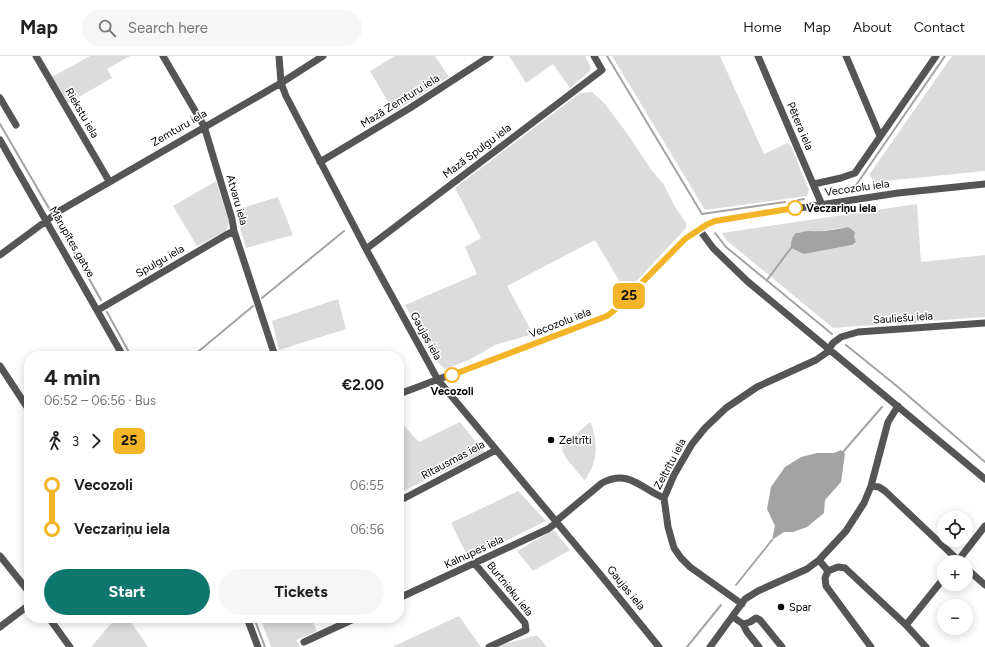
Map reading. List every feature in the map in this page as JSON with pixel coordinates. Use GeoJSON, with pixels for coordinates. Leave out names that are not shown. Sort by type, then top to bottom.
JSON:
{"type":"FeatureCollection","features":[{"type":"Feature","properties":{"kind":"street","name":"Riekstu iela"},"geometry":{"type":"LineString","coordinates":[[36,56],[109,181]]}},
{"type":"Feature","properties":{"kind":"street","name":"Atvaru iela"},"geometry":{"type":"LineString","coordinates":[[163,56],[204,126],[232,219],[234,231],[273,351]]}},
{"type":"Feature","properties":{"kind":"street","name":"Gaujas iela"},"geometry":{"type":"LineString","coordinates":[[279,56],[281,83],[286,96],[366,249],[438,380],[659,647]]}},
{"type":"Feature","properties":{"kind":"street","name":"Zemturu iela"},"geometry":{"type":"LineString","coordinates":[[0,255],[55,213],[281,83],[323,56]]}},
{"type":"Feature","properties":{"kind":"street","name":"Mazā Zemturu iela"},"geometry":{"type":"LineString","coordinates":[[320,162],[410,108],[490,56]]}},
{"type":"Feature","properties":{"kind":"street","name":"Mazā Spulgu iela"},"geometry":{"type":"LineString","coordinates":[[366,249],[602,70],[594,56]]}},
{"type":"Feature","properties":{"kind":"street","name":"Pētera iela"},"geometry":{"type":"LineString","coordinates":[[758,56],[822,205]]}},
{"type":"Feature","properties":{"kind":"street"},"geometry":{"type":"LineString","coordinates":[[846,56],[880,136]]}},
{"type":"Feature","properties":{"kind":"street"},"geometry":{"type":"LineString","coordinates":[[814,184],[841,178],[855,173],[936,56]]}},
{"type":"Feature","properties":{"kind":"street"},"geometry":{"type":"LineString","coordinates":[[0,98],[16,125]]}},
{"type":"Feature","properties":{"kind":"street","name":"Mārupītes gatve"},"geometry":{"type":"LineString","coordinates":[[0,140],[47,220],[120,351]]}},
{"type":"Feature","properties":{"kind":"street","name":"Vecozolu iela"},"geometry":{"type":"LineString","coordinates":[[404,392],[607,316],[616,309],[676,248],[699,229],[715,221],[919,191],[985,184]]}},
{"type":"Feature","properties":{"kind":"street"},"geometry":{"type":"LineString","coordinates":[[699,229],[713,248],[728,264],[985,479]]}},
{"type":"Feature","properties":{"kind":"street","name":"Spulgu iela"},"geometry":{"type":"LineString","coordinates":[[98,310],[234,231]]}},
{"type":"Feature","properties":{"kind":"street","name":"Sauliešu iela"},"geometry":{"type":"LineString","coordinates":[[829,349],[833,343],[841,337],[858,332],[985,323]]}},
{"type":"Feature","properties":{"kind":"street","name":"Zeltrītu iela"},"geometry":{"type":"LineString","coordinates":[[742,604],[700,576],[681,558],[674,548],[670,538],[664,498],[674,475],[689,449],[705,428],[716,417],[757,387],[816,360],[826,354],[829,349]]}},
{"type":"Feature","properties":{"kind":"street"},"geometry":{"type":"LineString","coordinates":[[0,366],[24,402]]}},
{"type":"Feature","properties":{"kind":"street"},"geometry":{"type":"LineString","coordinates":[[710,647],[745,599],[758,591],[807,569],[819,560],[846,531],[864,503],[871,486],[888,422],[898,406]]}},
{"type":"Feature","properties":{"kind":"street","name":"Rītausmas iela"},"geometry":{"type":"LineString","coordinates":[[404,498],[496,450]]}},
{"type":"Feature","properties":{"kind":"street","name":"Kalnupes iela"},"geometry":{"type":"LineString","coordinates":[[404,596],[548,529],[602,483],[611,479],[622,477],[631,480],[664,498]]}},
{"type":"Feature","properties":{"kind":"street"},"geometry":{"type":"LineString","coordinates":[[871,486],[879,487],[885,491],[952,555]]}},
{"type":"Feature","properties":{"kind":"street"},"geometry":{"type":"LineString","coordinates":[[963,555],[985,526]]}},
{"type":"Feature","properties":{"kind":"street"},"geometry":{"type":"LineString","coordinates":[[0,556],[24,586]]}},
{"type":"Feature","properties":{"kind":"street"},"geometry":{"type":"LineString","coordinates":[[819,560],[828,571]]}},
{"type":"Feature","properties":{"kind":"street","name":"Burtnieku iela"},"geometry":{"type":"LineString","coordinates":[[475,564],[525,623],[526,630],[489,647]]}},
{"type":"Feature","properties":{"kind":"street"},"geometry":{"type":"LineString","coordinates":[[828,571],[838,568],[845,568],[906,625],[926,647]]}},
{"type":"Feature","properties":{"kind":"street"},"geometry":{"type":"LineString","coordinates":[[828,571],[825,578],[826,586],[871,647]]}},
{"type":"Feature","properties":{"kind":"street"},"geometry":{"type":"LineString","coordinates":[[973,574],[985,585]]}},
{"type":"Feature","properties":{"kind":"street"},"geometry":{"type":"LineString","coordinates":[[906,625],[937,587]]}},
{"type":"Feature","properties":{"kind":"street"},"geometry":{"type":"LineString","coordinates":[[0,627],[24,609]]}},
{"type":"Feature","properties":{"kind":"street"},"geometry":{"type":"LineString","coordinates":[[733,617],[743,624],[746,632],[759,647]]}},
{"type":"Feature","properties":{"kind":"street"},"geometry":{"type":"LineString","coordinates":[[743,624],[756,618],[760,620],[782,647]]}},
{"type":"Feature","properties":{"kind":"street"},"geometry":{"type":"LineString","coordinates":[[53,623],[70,647]]}},
{"type":"Feature","properties":{"kind":"street"},"geometry":{"type":"LineString","coordinates":[[249,623],[258,647]]}},
{"type":"Feature","properties":{"kind":"street"},"geometry":{"type":"LineString","coordinates":[[304,642],[345,623]]}},
{"type":"Feature","properties":{"kind":"shaded area"},"geometry":{"type":"Polygon","coordinates":[[[90,56],[130,56],[107,69],[112,78],[68,103],[52,77],[90,56]]]}},
{"type":"Feature","properties":{"kind":"shaded area"},"geometry":{"type":"Polygon","coordinates":[[[395,56],[435,56],[449,77],[394,112],[370,71],[395,56]]]}},
{"type":"Feature","properties":{"kind":"shaded area"},"geometry":{"type":"Polygon","coordinates":[[[509,56],[585,56],[591,67],[590,71],[570,88],[553,64],[526,83],[509,56]]]}},
{"type":"Feature","properties":{"kind":"shaded area"},"geometry":{"type":"Polygon","coordinates":[[[612,56],[720,56],[764,154],[787,143],[791,146],[809,190],[807,196],[705,210],[612,56]]]}},
{"type":"Feature","properties":{"kind":"shaded area"},"geometry":{"type":"Polygon","coordinates":[[[952,56],[985,56],[985,171],[875,182],[869,175],[952,56]]]}},
{"type":"Feature","properties":{"kind":"shaded area"},"geometry":{"type":"Polygon","coordinates":[[[592,92],[605,104],[650,168],[664,185],[675,207],[686,223],[686,228],[626,292],[595,240],[507,286],[533,334],[495,345],[469,360],[445,369],[436,361],[405,305],[477,274],[465,247],[481,238],[455,188],[580,93],[592,92]]]}},
{"type":"Feature","properties":{"kind":"shaded area"},"geometry":{"type":"Polygon","coordinates":[[[216,181],[229,222],[226,231],[197,246],[173,206],[216,181]]]}},
{"type":"Feature","properties":{"kind":"shaded area"},"geometry":{"type":"Polygon","coordinates":[[[278,197],[293,235],[246,248],[235,210],[278,197]]]}},
{"type":"Feature","properties":{"kind":"shaded area"},"geometry":{"type":"Polygon","coordinates":[[[917,204],[921,262],[985,255],[985,317],[833,328],[726,240],[722,233],[917,204]],[[848,227],[816,232],[807,231],[801,234],[804,254],[852,245],[856,242],[848,227]]]}},
{"type":"Feature","properties":{"kind":"shaded area"},"geometry":{"type":"Polygon","coordinates":[[[848,227],[855,232],[854,237],[856,242],[852,245],[804,254],[791,248],[793,237],[796,233],[848,227]]]}},
{"type":"Feature","properties":{"kind":"shaded area"},"geometry":{"type":"Polygon","coordinates":[[[338,299],[346,329],[279,350],[272,321],[338,299]]]}},
{"type":"Feature","properties":{"kind":"shaded area"},"geometry":{"type":"Polygon","coordinates":[[[460,422],[484,452],[404,491],[404,426],[419,442],[460,422]]]}},
{"type":"Feature","properties":{"kind":"shaded area"},"geometry":{"type":"Polygon","coordinates":[[[589,423],[591,423],[595,438],[596,452],[590,472],[584,480],[566,458],[562,450],[564,444],[589,423]]]}},
{"type":"Feature","properties":{"kind":"shaded area"},"geometry":{"type":"Polygon","coordinates":[[[841,450],[845,454],[841,482],[825,500],[824,513],[807,527],[793,532],[784,532],[772,540],[775,526],[767,509],[771,487],[785,467],[801,457],[817,453],[834,453],[841,450]]]}},
{"type":"Feature","properties":{"kind":"shaded area"},"geometry":{"type":"Polygon","coordinates":[[[518,491],[546,521],[469,559],[451,523],[518,491]]]}},
{"type":"Feature","properties":{"kind":"shaded area"},"geometry":{"type":"Polygon","coordinates":[[[554,530],[570,550],[533,571],[517,551],[554,530]]]}},
{"type":"Feature","properties":{"kind":"shaded area"},"geometry":{"type":"Polygon","coordinates":[[[459,616],[481,647],[392,647],[459,616]]]}},
{"type":"Feature","properties":{"kind":"shaded area"},"geometry":{"type":"Polygon","coordinates":[[[112,623],[131,623],[148,647],[91,647],[112,623]]]}},
{"type":"Feature","properties":{"kind":"shaded area"},"geometry":{"type":"Polygon","coordinates":[[[262,623],[313,623],[317,631],[296,640],[300,647],[271,647],[262,623]]]}},
{"type":"Feature","properties":{"kind":"shaded area"},"geometry":{"type":"Polygon","coordinates":[[[537,635],[547,647],[498,647],[505,644],[537,635]]]}},
{"type":"Feature","properties":{"kind":"waterway"},"geometry":{"type":"LineString","coordinates":[[607,56],[702,214],[785,202]]}},
{"type":"Feature","properties":{"kind":"waterway"},"geometry":{"type":"LineString","coordinates":[[833,194],[852,191],[945,56]]}},
{"type":"Feature","properties":{"kind":"waterway"},"geometry":{"type":"LineString","coordinates":[[0,124],[50,210]]}},
{"type":"Feature","properties":{"kind":"waterway"},"geometry":{"type":"LineString","coordinates":[[798,200],[804,199]]}},
{"type":"Feature","properties":{"kind":"waterway"},"geometry":{"type":"LineString","coordinates":[[56,220],[101,300]]}},
{"type":"Feature","properties":{"kind":"waterway"},"geometry":{"type":"LineString","coordinates":[[262,298],[344,231]]}},
{"type":"Feature","properties":{"kind":"waterway"},"geometry":{"type":"LineString","coordinates":[[715,233],[726,247],[832,334]]}},
{"type":"Feature","properties":{"kind":"waterway"},"geometry":{"type":"LineString","coordinates":[[767,280],[791,248]]}},
{"type":"Feature","properties":{"kind":"waterway"},"geometry":{"type":"LineString","coordinates":[[199,351],[253,306]]}},
{"type":"Feature","properties":{"kind":"waterway"},"geometry":{"type":"LineString","coordinates":[[107,312],[128,351]]}},
{"type":"Feature","properties":{"kind":"waterway"},"geometry":{"type":"LineString","coordinates":[[846,345],[898,387],[985,462]]}},
{"type":"Feature","properties":{"kind":"waterway"},"geometry":{"type":"LineString","coordinates":[[843,452],[882,407]]}},
{"type":"Feature","properties":{"kind":"waterway"},"geometry":{"type":"LineString","coordinates":[[736,585],[772,540]]}},
{"type":"Feature","properties":{"kind":"waterway"},"geometry":{"type":"LineString","coordinates":[[687,647],[721,605]]}},
{"type":"Feature","properties":{"kind":"waterway"},"geometry":{"type":"LineString","coordinates":[[256,623],[265,647]]}},
{"type":"Feature","properties":{"kind":"bus line","name":"25"},"geometry":{"type":"LineString","coordinates":[[452,375],[607,316],[616,309],[685,239],[706,225],[715,221],[795,208]]}},
{"type":"Feature","properties":{"kind":"place","name":"Veczariņu iela"},"geometry":{"type":"Point","coordinates":[795,208]}},
{"type":"Feature","properties":{"kind":"place","name":"Vecozoli"},"geometry":{"type":"Point","coordinates":[452,375]}},
{"type":"Feature","properties":{"kind":"place","name":"Zeltrīti"},"geometry":{"type":"Point","coordinates":[551,440]}},
{"type":"Feature","properties":{"kind":"place","name":"Spar"},"geometry":{"type":"Point","coordinates":[781,607]}}]}
